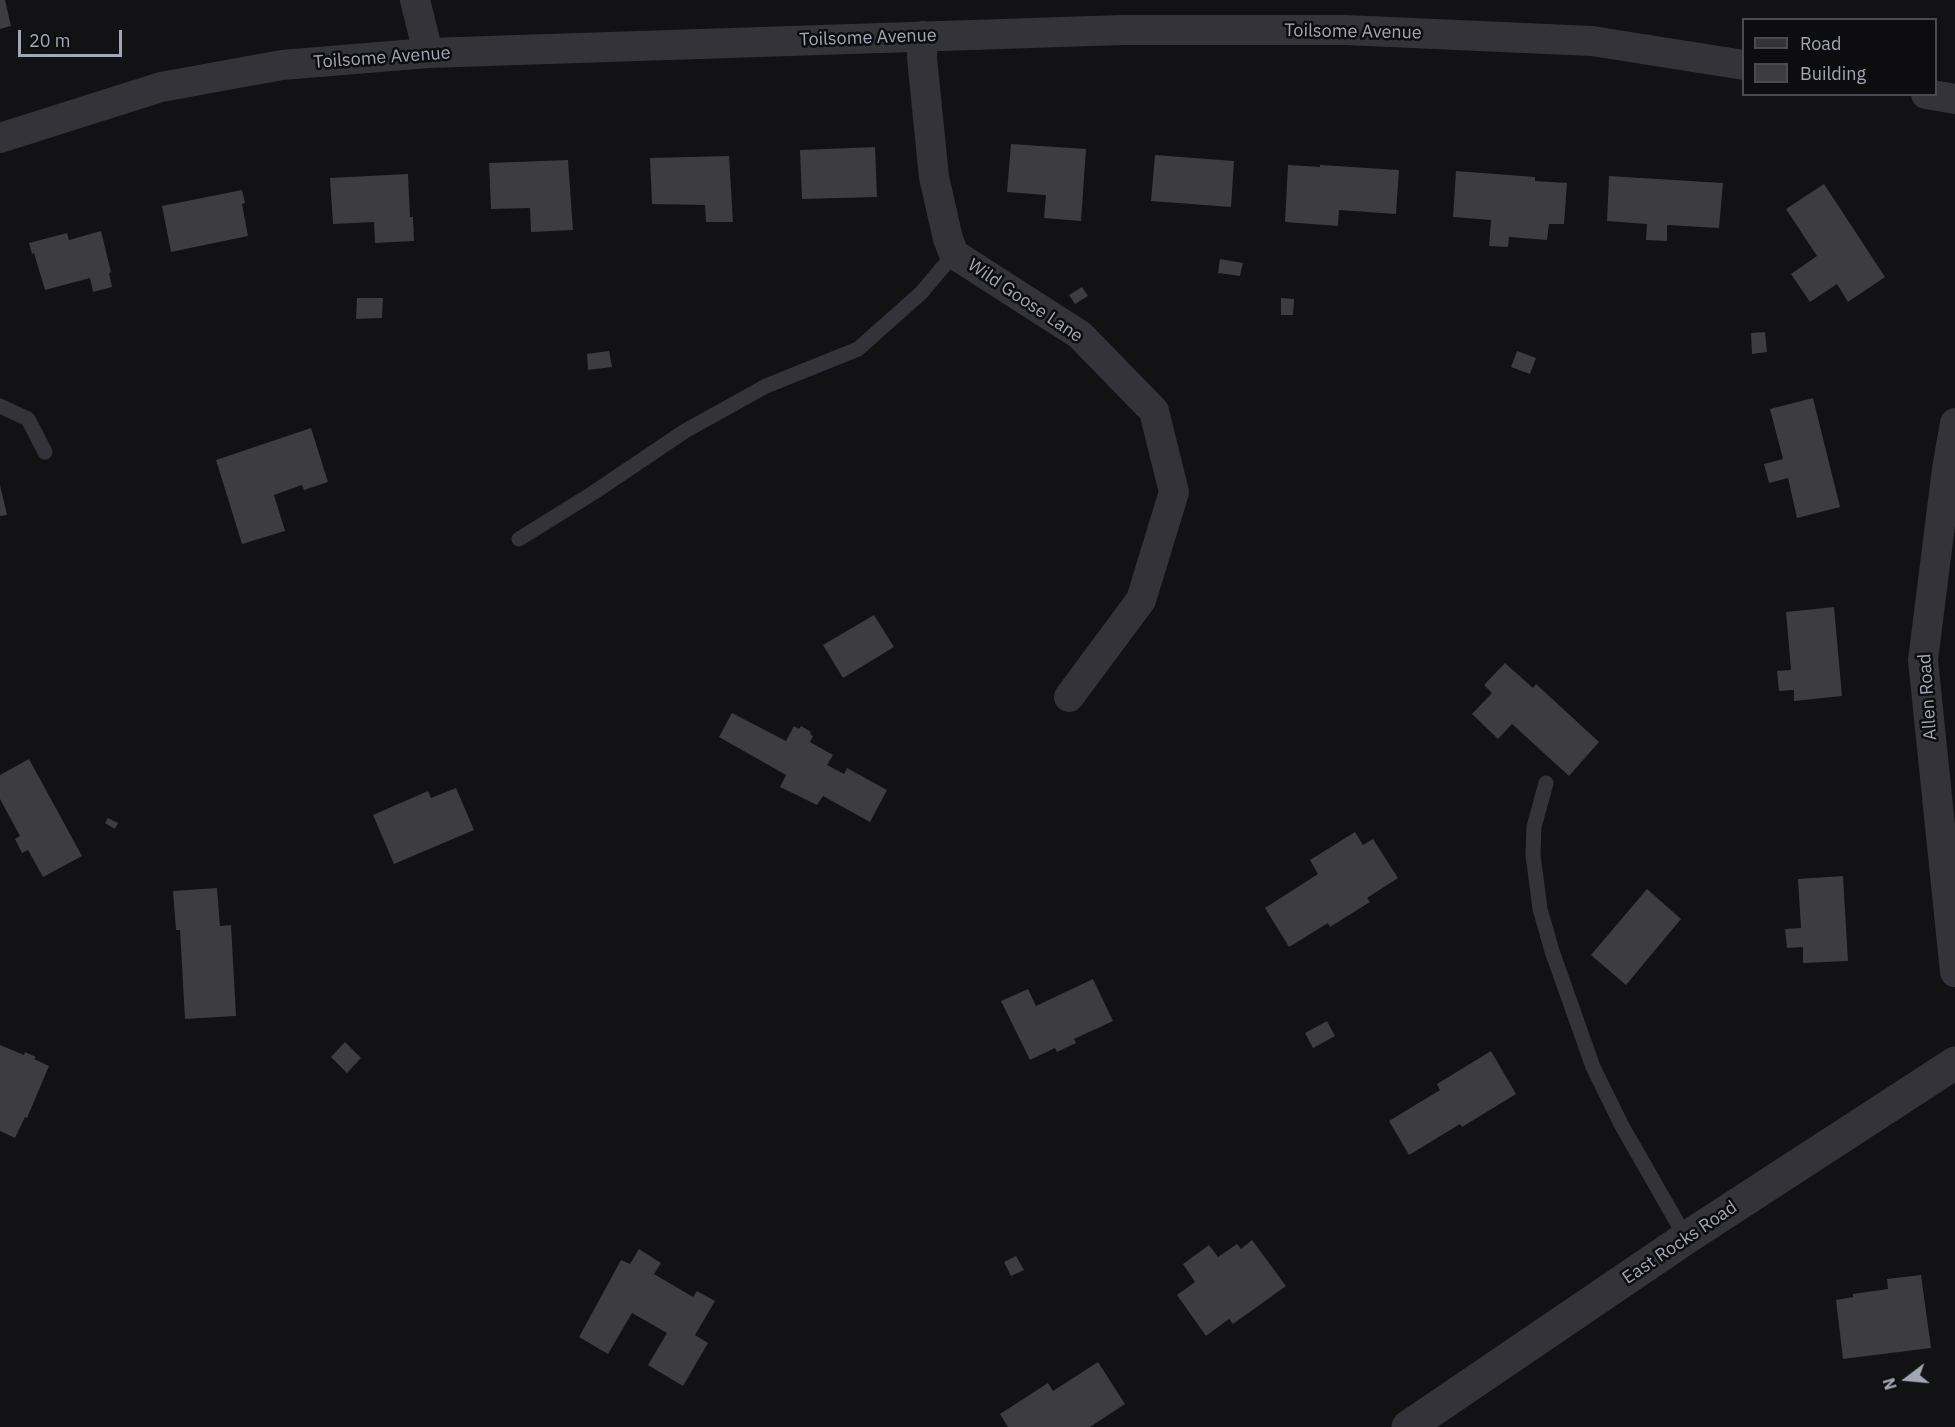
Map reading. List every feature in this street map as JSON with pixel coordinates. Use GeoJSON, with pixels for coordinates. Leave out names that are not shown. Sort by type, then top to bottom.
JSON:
{"type":"FeatureCollection","features":[{"type":"Feature","properties":{"kind":"street"},"geometry":{"type":"LineString","coordinates":[[416,0],[428,53]]}},
{"type":"Feature","properties":{"kind":"street","name":"Toilsome Avenue"},"geometry":{"type":"LineString","coordinates":[[0,138],[161,87],[282,65],[428,53],[1122,30],[1344,30],[1592,41],[1742,65]]}},
{"type":"Feature","properties":{"kind":"street","name":"Wild Goose Lane"},"geometry":{"type":"LineString","coordinates":[[923,36],[922,58],[934,177],[954,254],[1080,335],[1154,411],[1174,492],[1141,600],[1069,697]]}},
{"type":"Feature","properties":{"kind":"street"},"geometry":{"type":"LineString","coordinates":[[1937,96],[1955,99]]}},
{"type":"Feature","properties":{"kind":"street","name":"Allen Road"},"geometry":{"type":"LineString","coordinates":[[1955,423],[1923,660],[1955,972]]}},
{"type":"Feature","properties":{"kind":"street","name":"East Rocks Road"},"geometry":{"type":"LineString","coordinates":[[1408,1427],[1686,1238],[1955,1063]]}},
{"type":"Feature","properties":{"kind":"lane"},"geometry":{"type":"LineString","coordinates":[[519,539],[685,431],[766,386],[858,349],[921,293],[954,254]]}},
{"type":"Feature","properties":{"kind":"lane"},"geometry":{"type":"LineString","coordinates":[[0,406],[28,419],[45,452]]}},
{"type":"Feature","properties":{"kind":"lane"},"geometry":{"type":"LineString","coordinates":[[1546,783],[1534,827],[1533,855],[1540,909],[1552,951],[1593,1067],[1622,1126],[1686,1238]]}},
{"type":"Feature","properties":{"kind":"building"},"geometry":{"type":"Polygon","coordinates":[[[0,0],[5,0],[11,26],[0,29],[0,0]]]}},
{"type":"Feature","properties":{"kind":"building"},"geometry":{"type":"Polygon","coordinates":[[[1011,144],[1086,149],[1081,221],[1044,218],[1046,195],[1007,192],[1011,144]]]}},
{"type":"Feature","properties":{"kind":"building"},"geometry":{"type":"Polygon","coordinates":[[[875,147],[877,197],[802,199],[800,150],[875,147]]]}},
{"type":"Feature","properties":{"kind":"building"},"geometry":{"type":"Polygon","coordinates":[[[1155,155],[1234,161],[1231,207],[1151,201],[1155,155]]]}},
{"type":"Feature","properties":{"kind":"building"},"geometry":{"type":"Polygon","coordinates":[[[729,156],[733,222],[706,222],[705,205],[652,204],[650,158],[729,156]]]}},
{"type":"Feature","properties":{"kind":"building"},"geometry":{"type":"Polygon","coordinates":[[[568,160],[573,230],[531,232],[530,208],[491,209],[489,163],[568,160]]]}},
{"type":"Feature","properties":{"kind":"building"},"geometry":{"type":"Polygon","coordinates":[[[1288,165],[1399,170],[1396,214],[1339,210],[1338,226],[1285,222],[1288,165]]]}},
{"type":"Feature","properties":{"kind":"building"},"geometry":{"type":"Polygon","coordinates":[[[1456,171],[1535,177],[1535,181],[1567,183],[1564,224],[1549,224],[1547,240],[1509,237],[1508,247],[1489,246],[1491,220],[1453,217],[1456,171]]]}},
{"type":"Feature","properties":{"kind":"building"},"geometry":{"type":"Polygon","coordinates":[[[408,174],[410,217],[413,217],[414,241],[375,243],[374,222],[333,224],[330,178],[408,174]]]}},
{"type":"Feature","properties":{"kind":"building"},"geometry":{"type":"Polygon","coordinates":[[[1609,176],[1723,183],[1719,228],[1667,225],[1667,241],[1646,240],[1647,224],[1607,221],[1609,176]]]}},
{"type":"Feature","properties":{"kind":"building"},"geometry":{"type":"Polygon","coordinates":[[[1824,184],[1885,277],[1848,302],[1837,284],[1810,302],[1791,274],[1817,256],[1786,209],[1824,184]]]}},
{"type":"Feature","properties":{"kind":"building"},"geometry":{"type":"Polygon","coordinates":[[[242,190],[245,203],[242,204],[248,236],[171,252],[162,206],[242,190]]]}},
{"type":"Feature","properties":{"kind":"building"},"geometry":{"type":"Polygon","coordinates":[[[101,231],[111,272],[109,273],[112,287],[93,292],[90,278],[45,290],[29,243],[67,233],[69,240],[101,231]]]}},
{"type":"Feature","properties":{"kind":"building"},"geometry":{"type":"Polygon","coordinates":[[[1220,259],[1243,263],[1240,276],[1218,273],[1220,259]]]}},
{"type":"Feature","properties":{"kind":"building"},"geometry":{"type":"Polygon","coordinates":[[[1082,287],[1088,296],[1075,304],[1069,295],[1082,287]]]}},
{"type":"Feature","properties":{"kind":"building"},"geometry":{"type":"Polygon","coordinates":[[[357,298],[383,298],[382,318],[356,319],[357,298]]]}},
{"type":"Feature","properties":{"kind":"building"},"geometry":{"type":"Polygon","coordinates":[[[1281,298],[1294,299],[1293,315],[1281,315],[1281,298]]]}},
{"type":"Feature","properties":{"kind":"building"},"geometry":{"type":"Polygon","coordinates":[[[1765,332],[1767,352],[1752,354],[1751,333],[1765,332]]]}},
{"type":"Feature","properties":{"kind":"building"},"geometry":{"type":"Polygon","coordinates":[[[609,351],[612,367],[588,370],[587,354],[609,351]]]}},
{"type":"Feature","properties":{"kind":"building"},"geometry":{"type":"Polygon","coordinates":[[[1517,351],[1536,358],[1530,374],[1511,367],[1517,351]]]}},
{"type":"Feature","properties":{"kind":"building"},"geometry":{"type":"Polygon","coordinates":[[[1813,398],[1840,507],[1797,518],[1788,478],[1769,483],[1764,464],[1783,459],[1770,409],[1813,398]]]}},
{"type":"Feature","properties":{"kind":"building"},"geometry":{"type":"Polygon","coordinates":[[[311,428],[328,482],[304,490],[302,485],[274,495],[285,531],[242,544],[216,460],[311,428]]]}},
{"type":"Feature","properties":{"kind":"building"},"geometry":{"type":"Polygon","coordinates":[[[0,485],[7,515],[0,516],[0,485]]]}},
{"type":"Feature","properties":{"kind":"building"},"geometry":{"type":"Polygon","coordinates":[[[1834,607],[1842,696],[1794,701],[1794,690],[1779,691],[1777,671],[1791,670],[1786,612],[1834,607]]]}},
{"type":"Feature","properties":{"kind":"building"},"geometry":{"type":"Polygon","coordinates":[[[874,615],[894,647],[843,678],[823,645],[874,615]]]}},
{"type":"Feature","properties":{"kind":"building"},"geometry":{"type":"Polygon","coordinates":[[[1505,663],[1533,688],[1536,684],[1599,742],[1569,776],[1512,724],[1498,739],[1472,714],[1492,693],[1484,685],[1505,663]]]}},
{"type":"Feature","properties":{"kind":"building"},"geometry":{"type":"Polygon","coordinates":[[[732,713],[786,741],[794,726],[799,729],[801,726],[811,732],[813,736],[810,742],[833,755],[827,765],[844,774],[847,768],[887,790],[870,822],[823,796],[817,805],[780,787],[786,775],[719,737],[732,713]]]}},
{"type":"Feature","properties":{"kind":"building"},"geometry":{"type":"Polygon","coordinates":[[[29,759],[82,856],[43,877],[28,850],[22,853],[15,839],[20,836],[0,799],[0,775],[29,759]]]}},
{"type":"Feature","properties":{"kind":"building"},"geometry":{"type":"Polygon","coordinates":[[[456,788],[474,830],[394,864],[373,815],[428,791],[431,798],[456,788]]]}},
{"type":"Feature","properties":{"kind":"building"},"geometry":{"type":"Polygon","coordinates":[[[108,818],[118,823],[115,829],[105,823],[108,818]]]}},
{"type":"Feature","properties":{"kind":"building"},"geometry":{"type":"Polygon","coordinates":[[[1355,832],[1363,845],[1373,839],[1398,878],[1367,898],[1370,902],[1330,927],[1328,923],[1289,947],[1265,908],[1318,874],[1310,860],[1355,832]]]}},
{"type":"Feature","properties":{"kind":"building"},"geometry":{"type":"Polygon","coordinates":[[[1843,876],[1848,961],[1803,963],[1803,947],[1787,948],[1785,929],[1801,928],[1798,879],[1843,876]]]}},
{"type":"Feature","properties":{"kind":"building"},"geometry":{"type":"Polygon","coordinates":[[[217,888],[220,926],[231,925],[236,1016],[185,1019],[180,930],[176,930],[173,891],[217,888]]]}},
{"type":"Feature","properties":{"kind":"building"},"geometry":{"type":"Polygon","coordinates":[[[1647,889],[1681,919],[1626,985],[1591,955],[1647,889]]]}},
{"type":"Feature","properties":{"kind":"building"},"geometry":{"type":"Polygon","coordinates":[[[1093,979],[1113,1021],[1074,1039],[1076,1043],[1057,1052],[1055,1048],[1030,1060],[1001,1001],[1028,989],[1036,1006],[1093,979]]]}},
{"type":"Feature","properties":{"kind":"building"},"geometry":{"type":"Polygon","coordinates":[[[1327,1021],[1335,1036],[1313,1048],[1305,1033],[1327,1021]]]}},
{"type":"Feature","properties":{"kind":"building"},"geometry":{"type":"Polygon","coordinates":[[[345,1042],[361,1058],[347,1073],[331,1057],[345,1042]]]}},
{"type":"Feature","properties":{"kind":"building"},"geometry":{"type":"Polygon","coordinates":[[[0,1045],[24,1055],[25,1052],[49,1066],[27,1118],[25,1117],[15,1138],[0,1131],[0,1045]]]}},
{"type":"Feature","properties":{"kind":"building"},"geometry":{"type":"Polygon","coordinates":[[[1491,1051],[1516,1094],[1462,1127],[1460,1124],[1409,1155],[1389,1121],[1440,1090],[1437,1084],[1491,1051]]]}},
{"type":"Feature","properties":{"kind":"building"},"geometry":{"type":"Polygon","coordinates":[[[1252,1240],[1286,1286],[1233,1324],[1229,1319],[1206,1336],[1177,1295],[1195,1282],[1183,1264],[1209,1245],[1218,1257],[1237,1244],[1241,1249],[1252,1240]]]}},
{"type":"Feature","properties":{"kind":"building"},"geometry":{"type":"Polygon","coordinates":[[[639,1249],[661,1263],[654,1274],[693,1297],[697,1291],[715,1301],[695,1335],[708,1343],[683,1386],[648,1365],[667,1333],[632,1313],[608,1354],[579,1337],[621,1260],[630,1264],[639,1249]]]}},
{"type":"Feature","properties":{"kind":"building"},"geometry":{"type":"Polygon","coordinates":[[[1016,1256],[1024,1270],[1011,1276],[1004,1262],[1016,1256]]]}},
{"type":"Feature","properties":{"kind":"building"},"geometry":{"type":"Polygon","coordinates":[[[1921,1275],[1931,1348],[1843,1359],[1836,1300],[1853,1297],[1853,1294],[1888,1289],[1887,1279],[1921,1275]]]}},
{"type":"Feature","properties":{"kind":"building"},"geometry":{"type":"Polygon","coordinates":[[[1098,1362],[1125,1404],[1090,1427],[1008,1427],[1000,1414],[1048,1383],[1053,1391],[1098,1362]]]}}]}
